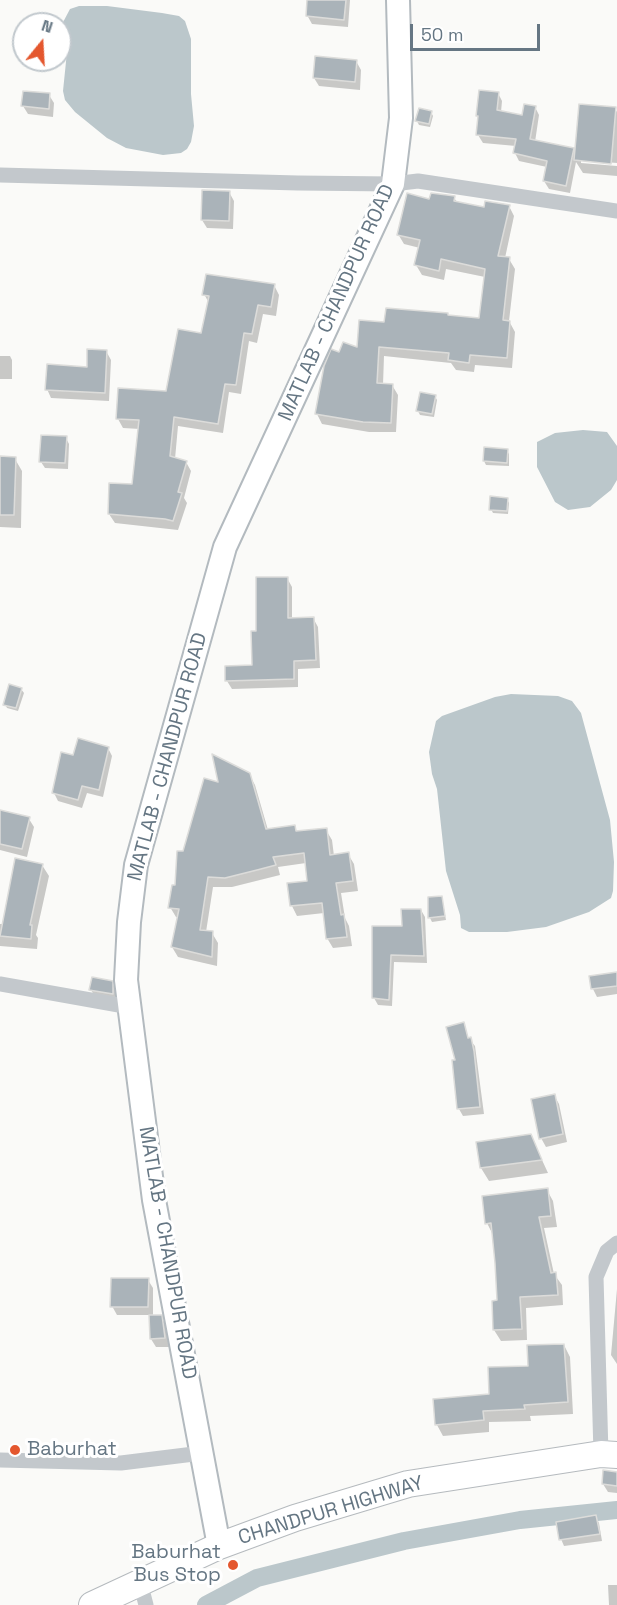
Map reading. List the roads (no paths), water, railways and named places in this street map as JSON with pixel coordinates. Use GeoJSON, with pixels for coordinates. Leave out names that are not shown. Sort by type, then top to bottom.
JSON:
{"type":"FeatureCollection","features":[{"type":"Feature","properties":{"kind":"main road","name":"MATLAB - CHANDPUR ROAD"},"geometry":{"type":"LineString","coordinates":[[219,1546],[154,1200],[126,980],[129,922],[136,865],[225,547],[393,184],[401,118],[398,0]]}},
{"type":"Feature","properties":{"kind":"main road","name":"CHANDPUR HIGHWAY"},"geometry":{"type":"LineString","coordinates":[[92,1605],[143,1594],[219,1546],[295,1518],[408,1484],[609,1454]]}},
{"type":"Feature","properties":{"kind":"street"},"geometry":{"type":"LineString","coordinates":[[0,175],[393,184],[418,181],[617,211]]}},
{"type":"Feature","properties":{"kind":"street"},"geometry":{"type":"LineString","coordinates":[[0,984],[130,1007]]}},
{"type":"Feature","properties":{"kind":"street"},"geometry":{"type":"LineString","coordinates":[[609,1454],[596,1277],[607,1251],[617,1243]]}},
{"type":"Feature","properties":{"kind":"street"},"geometry":{"type":"LineString","coordinates":[[0,1460],[121,1462],[202,1454]]}},
{"type":"Feature","properties":{"kind":"waterway"},"geometry":{"type":"LineString","coordinates":[[206,1605],[257,1578],[404,1541],[520,1520],[617,1510]]}},
{"type":"Feature","properties":{"kind":"place","name":"Baburhat"},"geometry":{"type":"Point","coordinates":[15,1450]}},
{"type":"Feature","properties":{"kind":"place","name":"Baburhat Bus Stop"},"geometry":{"type":"Point","coordinates":[233,1565]}}]}
